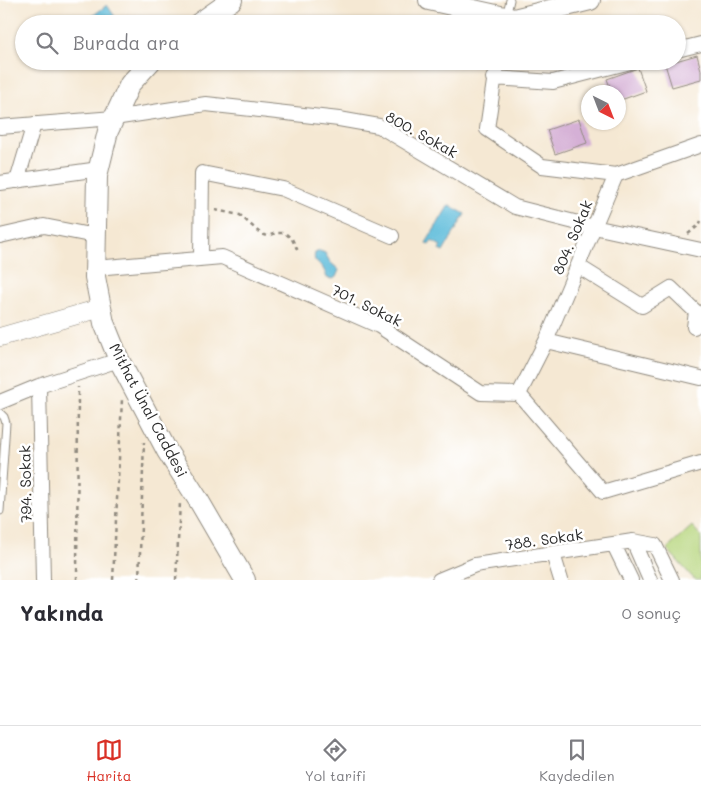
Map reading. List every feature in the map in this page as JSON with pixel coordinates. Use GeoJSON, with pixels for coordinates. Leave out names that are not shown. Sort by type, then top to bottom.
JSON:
{"type":"FeatureCollection","features":[{"type":"Feature","properties":{"kind":"main road"},"geometry":{"type":"LineString","coordinates":[[211,15],[232,0]]}},
{"type":"Feature","properties":{"kind":"main road"},"geometry":{"type":"LineString","coordinates":[[429,0],[507,14]]}},
{"type":"Feature","properties":{"kind":"main road"},"geometry":{"type":"LineString","coordinates":[[530,15],[590,0]]}},
{"type":"Feature","properties":{"kind":"main road","name":"Mithat Ünal Caddesi"},"geometry":{"type":"LineString","coordinates":[[143,70],[130,84],[108,131],[97,176],[95,268],[104,323],[118,360],[167,451],[199,501],[245,580]]}},
{"type":"Feature","properties":{"kind":"street"},"geometry":{"type":"LineString","coordinates":[[686,48],[701,44]]}},
{"type":"Feature","properties":{"kind":"street"},"geometry":{"type":"LineString","coordinates":[[495,70],[488,129],[542,166],[616,176],[701,145]]}},
{"type":"Feature","properties":{"kind":"street"},"geometry":{"type":"LineString","coordinates":[[493,78],[554,82],[600,70]]}},
{"type":"Feature","properties":{"kind":"street","name":"800. Sokak"},"geometry":{"type":"LineString","coordinates":[[0,127],[114,118],[206,104],[339,119],[379,126],[515,207],[594,227],[701,250]]}},
{"type":"Feature","properties":{"kind":"street"},"geometry":{"type":"LineString","coordinates":[[18,181],[34,124]]}},
{"type":"Feature","properties":{"kind":"street"},"geometry":{"type":"LineString","coordinates":[[0,183],[99,168]]}},
{"type":"Feature","properties":{"kind":"street"},"geometry":{"type":"LineString","coordinates":[[201,259],[202,173],[283,189],[392,236]]}},
{"type":"Feature","properties":{"kind":"street","name":"804. Sokak"},"geometry":{"type":"LineString","coordinates":[[519,394],[546,342],[616,176]]}},
{"type":"Feature","properties":{"kind":"street"},"geometry":{"type":"LineString","coordinates":[[0,236],[44,226],[95,236]]}},
{"type":"Feature","properties":{"kind":"street","name":"701. Sokak"},"geometry":{"type":"LineString","coordinates":[[95,268],[222,257],[379,326],[481,393],[519,394]]}},
{"type":"Feature","properties":{"kind":"street"},"geometry":{"type":"LineString","coordinates":[[578,266],[642,306],[671,288],[696,312],[694,327]]}},
{"type":"Feature","properties":{"kind":"street"},"geometry":{"type":"LineString","coordinates":[[0,338],[101,308]]}},
{"type":"Feature","properties":{"kind":"street"},"geometry":{"type":"LineString","coordinates":[[546,342],[701,378]]}},
{"type":"Feature","properties":{"kind":"street"},"geometry":{"type":"LineString","coordinates":[[0,402],[39,386],[118,360]]}},
{"type":"Feature","properties":{"kind":"street","name":"794. Sokak"},"geometry":{"type":"LineString","coordinates":[[39,386],[43,580]]}},
{"type":"Feature","properties":{"kind":"street"},"geometry":{"type":"LineString","coordinates":[[519,394],[603,492],[701,463]]}},
{"type":"Feature","properties":{"kind":"street"},"geometry":{"type":"LineString","coordinates":[[633,542],[650,580]]}},
{"type":"Feature","properties":{"kind":"street","name":"788. Sokak"},"geometry":{"type":"LineString","coordinates":[[439,580],[475,565],[633,542],[655,545],[672,580]]}},
{"type":"Feature","properties":{"kind":"street"},"geometry":{"type":"LineString","coordinates":[[614,545],[630,580]]}},
{"type":"Feature","properties":{"kind":"street"},"geometry":{"type":"LineString","coordinates":[[553,554],[561,580]]}},
{"type":"Feature","properties":{"kind":"lane"},"geometry":{"type":"LineString","coordinates":[[0,413],[6,423],[0,511]]}},
{"type":"Feature","properties":{"kind":"path"},"geometry":{"type":"LineString","coordinates":[[202,208],[240,214],[261,234],[268,236],[276,233],[285,233],[292,239],[298,251]]}},
{"type":"Feature","properties":{"kind":"path"},"geometry":{"type":"LineString","coordinates":[[76,580],[78,374]]}},
{"type":"Feature","properties":{"kind":"path"},"geometry":{"type":"LineString","coordinates":[[113,580],[122,398]]}},
{"type":"Feature","properties":{"kind":"path"},"geometry":{"type":"LineString","coordinates":[[139,580],[144,438]]}},
{"type":"Feature","properties":{"kind":"path"},"geometry":{"type":"LineString","coordinates":[[176,580],[180,502]]}},
{"type":"Feature","properties":{"kind":"green space"},"geometry":{"type":"Polygon","coordinates":[[[692,526],[701,536],[701,580],[695,580],[667,549],[692,526]]]}},
{"type":"Feature","properties":{"kind":"water"},"geometry":{"type":"Polygon","coordinates":[[[107,5],[114,15],[94,15],[107,5]]]}},
{"type":"Feature","properties":{"kind":"water"},"geometry":{"type":"Polygon","coordinates":[[[449,205],[465,214],[443,252],[439,250],[441,246],[432,241],[429,245],[426,243],[449,205]]]}},
{"type":"Feature","properties":{"kind":"water"},"geometry":{"type":"Polygon","coordinates":[[[320,251],[325,253],[330,262],[339,270],[333,279],[327,278],[322,267],[315,261],[315,253],[320,251]]]}},
{"type":"Feature","properties":{"kind":"building"},"geometry":{"type":"Polygon","coordinates":[[[697,55],[701,79],[672,87],[667,70],[686,70],[686,58],[697,55]]]}},
{"type":"Feature","properties":{"kind":"building"},"geometry":{"type":"Polygon","coordinates":[[[632,70],[639,70],[646,91],[626,98],[626,85],[609,85],[607,79],[632,70]]]}},
{"type":"Feature","properties":{"kind":"building"},"geometry":{"type":"Polygon","coordinates":[[[579,119],[581,130],[583,130],[587,143],[555,154],[547,130],[579,119]]]}}]}
